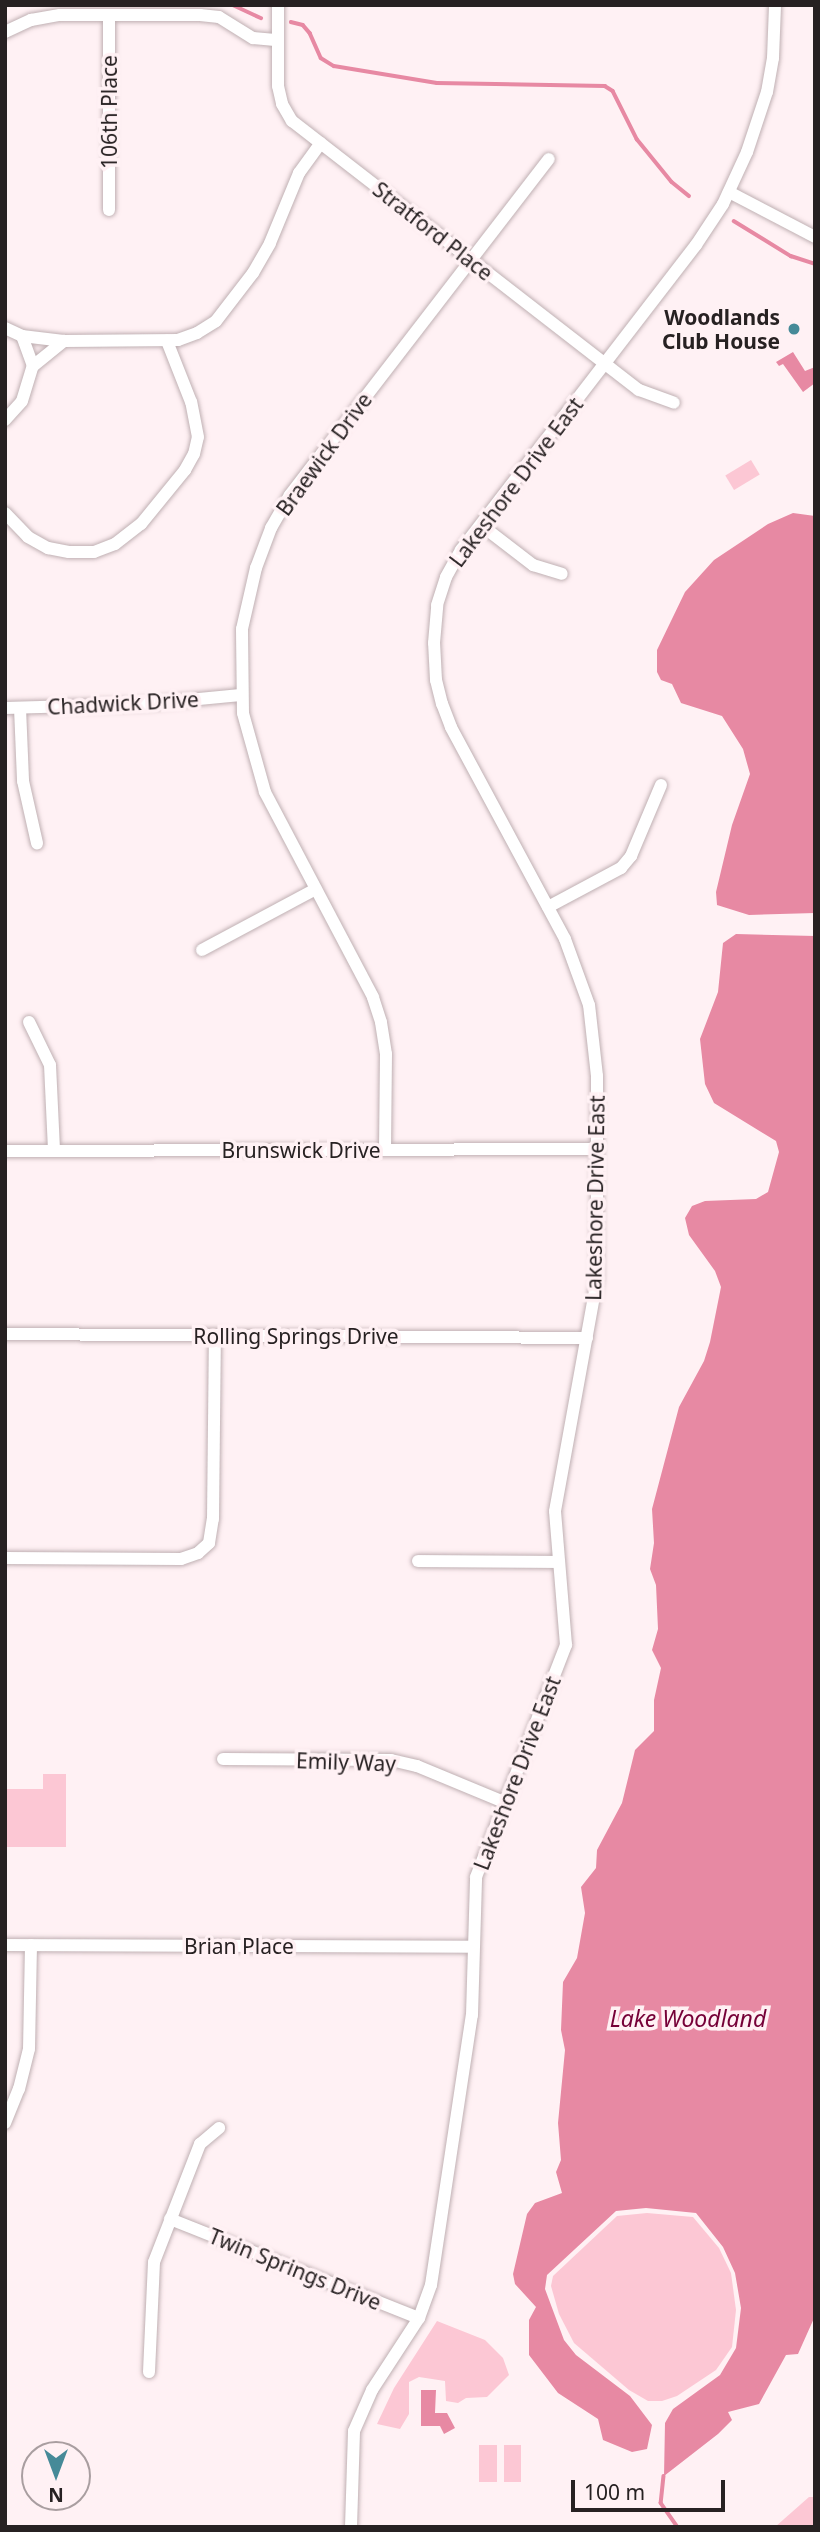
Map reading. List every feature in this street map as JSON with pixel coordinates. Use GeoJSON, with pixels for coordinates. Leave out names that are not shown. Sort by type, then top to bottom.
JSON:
{"type":"FeatureCollection","features":[{"type":"Feature","properties":{"kind":"street"},"geometry":{"type":"LineString","coordinates":[[96,5],[109,15]]}},
{"type":"Feature","properties":{"kind":"street"},"geometry":{"type":"LineString","coordinates":[[109,15],[122,5]]}},
{"type":"Feature","properties":{"kind":"street","name":"Stratford Place"},"geometry":{"type":"LineString","coordinates":[[278,5],[278,86],[282,104],[292,121],[639,390],[674,404]]}},
{"type":"Feature","properties":{"kind":"street","name":"Lakeshore Drive East"},"geometry":{"type":"LineString","coordinates":[[351,2527],[354,2431],[372,2390],[419,2318],[431,2285],[472,2015],[475,1877],[566,1645],[555,1511],[597,1280],[597,1076],[589,1005],[577,967],[548,907],[452,727],[436,680],[433,643],[437,606],[446,577],[481,525],[696,245],[729,192],[747,152],[766,92],[773,58],[775,5]]}},
{"type":"Feature","properties":{"kind":"street","name":"106th Place"},"geometry":{"type":"LineString","coordinates":[[109,15],[109,211]]}},
{"type":"Feature","properties":{"kind":"street"},"geometry":{"type":"LineString","coordinates":[[5,32],[48,16],[212,16],[226,20],[253,38],[278,40]]}},
{"type":"Feature","properties":{"kind":"street"},"geometry":{"type":"LineString","coordinates":[[5,328],[22,336],[64,341],[167,341],[197,333],[216,321],[233,300],[270,243],[299,173],[321,143]]}},
{"type":"Feature","properties":{"kind":"street","name":"Braewick Drive"},"geometry":{"type":"LineString","coordinates":[[385,1150],[386,1054],[381,1021],[373,997],[265,792],[247,734],[241,695],[242,629],[256,568],[271,528],[290,495],[549,159]]}},
{"type":"Feature","properties":{"kind":"street"},"geometry":{"type":"LineString","coordinates":[[729,192],[815,237]]}},
{"type":"Feature","properties":{"kind":"street"},"geometry":{"type":"LineString","coordinates":[[22,336],[33,366]]}},
{"type":"Feature","properties":{"kind":"street"},"geometry":{"type":"LineString","coordinates":[[5,420],[22,401],[33,366],[64,341]]}},
{"type":"Feature","properties":{"kind":"street"},"geometry":{"type":"LineString","coordinates":[[5,513],[28,537],[48,548],[69,552],[94,552],[115,544],[141,524],[185,470],[194,454],[198,437],[197,421],[167,341]]}},
{"type":"Feature","properties":{"kind":"street"},"geometry":{"type":"LineString","coordinates":[[481,525],[533,565],[562,574]]}},
{"type":"Feature","properties":{"kind":"street","name":"Chadwick Drive"},"geometry":{"type":"LineString","coordinates":[[5,708],[147,704],[241,695]]}},
{"type":"Feature","properties":{"kind":"street"},"geometry":{"type":"LineString","coordinates":[[20,708],[23,781],[37,844]]}},
{"type":"Feature","properties":{"kind":"street"},"geometry":{"type":"LineString","coordinates":[[548,907],[621,868],[631,856],[661,785]]}},
{"type":"Feature","properties":{"kind":"street"},"geometry":{"type":"LineString","coordinates":[[202,950],[316,888]]}},
{"type":"Feature","properties":{"kind":"street"},"geometry":{"type":"LineString","coordinates":[[29,1022],[50,1065],[54,1151]]}},
{"type":"Feature","properties":{"kind":"street","name":"Brunswick Drive"},"geometry":{"type":"LineString","coordinates":[[5,1151],[596,1149]]}},
{"type":"Feature","properties":{"kind":"street","name":"Rolling Springs Drive"},"geometry":{"type":"LineString","coordinates":[[5,1334],[587,1338]]}},
{"type":"Feature","properties":{"kind":"street"},"geometry":{"type":"LineString","coordinates":[[5,1558],[181,1559],[198,1553],[209,1543],[213,1519],[215,1335]]}},
{"type":"Feature","properties":{"kind":"street"},"geometry":{"type":"LineString","coordinates":[[418,1561],[558,1562]]}},
{"type":"Feature","properties":{"kind":"street","name":"Emily Way"},"geometry":{"type":"LineString","coordinates":[[223,1759],[391,1760],[417,1766],[503,1801]]}},
{"type":"Feature","properties":{"kind":"street","name":"Brian Place"},"geometry":{"type":"LineString","coordinates":[[5,1945],[472,1947]]}},
{"type":"Feature","properties":{"kind":"street"},"geometry":{"type":"LineString","coordinates":[[5,2123],[19,2090],[29,2049],[31,1945]]}},
{"type":"Feature","properties":{"kind":"street"},"geometry":{"type":"LineString","coordinates":[[149,2372],[154,2262],[200,2144],[219,2128]]}},
{"type":"Feature","properties":{"kind":"street","name":"Twin Springs Drive"},"geometry":{"type":"LineString","coordinates":[[170,2219],[419,2318]]}},
{"type":"Feature","properties":{"kind":"shaded area"},"geometry":{"type":"Polygon","coordinates":[[[751,460],[760,475],[734,490],[725,475],[751,460]]]}},
{"type":"Feature","properties":{"kind":"shaded area"},"geometry":{"type":"Polygon","coordinates":[[[43,1774],[66,1774],[66,1847],[5,1847],[5,1789],[43,1789],[43,1774]]]}},
{"type":"Feature","properties":{"kind":"shaded area"},"geometry":{"type":"Polygon","coordinates":[[[647,2213],[693,2217],[719,2248],[731,2273],[736,2310],[732,2347],[716,2370],[677,2396],[662,2401],[648,2401],[629,2390],[574,2343],[559,2314],[551,2286],[553,2276],[617,2216],[647,2213]]]}},
{"type":"Feature","properties":{"kind":"shaded area"},"geometry":{"type":"Polygon","coordinates":[[[437,2321],[485,2340],[503,2358],[509,2375],[487,2397],[466,2398],[458,2403],[446,2401],[445,2381],[419,2377],[409,2382],[409,2414],[400,2429],[377,2424],[394,2388],[437,2321]]]}},
{"type":"Feature","properties":{"kind":"shaded area"},"geometry":{"type":"Polygon","coordinates":[[[479,2445],[497,2445],[497,2482],[479,2482],[479,2445]]]}},
{"type":"Feature","properties":{"kind":"shaded area"},"geometry":{"type":"Polygon","coordinates":[[[504,2445],[521,2445],[521,2482],[504,2482],[504,2445]]]}},
{"type":"Feature","properties":{"kind":"shaded area"},"geometry":{"type":"Polygon","coordinates":[[[809,2497],[815,2497],[815,2527],[775,2527],[809,2497]]]}},
{"type":"Feature","properties":{"kind":"water"},"geometry":{"type":"Polygon","coordinates":[[[793,352],[805,371],[815,367],[815,383],[803,392],[783,364],[779,366],[776,362],[793,352]]]}},
{"type":"Feature","properties":{"kind":"water"},"geometry":{"type":"Polygon","coordinates":[[[793,513],[815,516],[815,913],[749,915],[717,905],[716,892],[732,825],[750,774],[743,749],[722,716],[681,703],[672,684],[661,680],[657,672],[657,650],[685,592],[714,560],[768,524],[793,513]]]}},
{"type":"Feature","properties":{"kind":"water","name":"Lake Woodland"},"geometry":{"type":"Polygon","coordinates":[[[736,934],[815,936],[815,2316],[798,2354],[786,2355],[759,2404],[728,2412],[732,2420],[718,2434],[664,2476],[665,2423],[673,2409],[720,2375],[736,2348],[741,2308],[735,2273],[723,2247],[696,2213],[646,2208],[616,2211],[547,2275],[545,2289],[564,2340],[576,2355],[630,2396],[652,2425],[647,2449],[632,2452],[603,2440],[598,2419],[558,2393],[529,2355],[529,2320],[536,2307],[515,2284],[513,2274],[527,2214],[535,2203],[562,2193],[556,2172],[561,2160],[558,2123],[565,2050],[561,2030],[563,1982],[577,1958],[585,1913],[581,1887],[596,1868],[597,1850],[622,1803],[635,1750],[654,1731],[654,1700],[661,1668],[652,1650],[658,1629],[656,1585],[650,1569],[654,1543],[652,1509],[679,1407],[704,1361],[710,1342],[721,1287],[715,1271],[689,1235],[685,1218],[692,1206],[705,1201],[756,1199],[768,1192],[779,1152],[776,1141],[714,1103],[705,1084],[700,1039],[718,992],[723,943],[736,934]]]}},
{"type":"Feature","properties":{"kind":"water"},"geometry":{"type":"Polygon","coordinates":[[[421,2390],[436,2390],[435,2413],[447,2413],[455,2428],[444,2434],[440,2426],[421,2426],[421,2390]]]}},
{"type":"Feature","properties":{"kind":"waterway"},"geometry":{"type":"LineString","coordinates":[[233,5],[261,18]]}},
{"type":"Feature","properties":{"kind":"waterway"},"geometry":{"type":"LineString","coordinates":[[291,22],[303,25],[310,33],[321,58],[334,66],[437,83],[605,86],[613,91],[637,139],[672,182],[689,196]]}},
{"type":"Feature","properties":{"kind":"waterway"},"geometry":{"type":"LineString","coordinates":[[734,221],[791,256],[815,264]]}},
{"type":"Feature","properties":{"kind":"waterway"},"geometry":{"type":"LineString","coordinates":[[664,2476],[661,2503],[678,2527]]}},
{"type":"Feature","properties":{"kind":"place","name":"Woodlands Club House"},"geometry":{"type":"Point","coordinates":[794,329]}}]}
